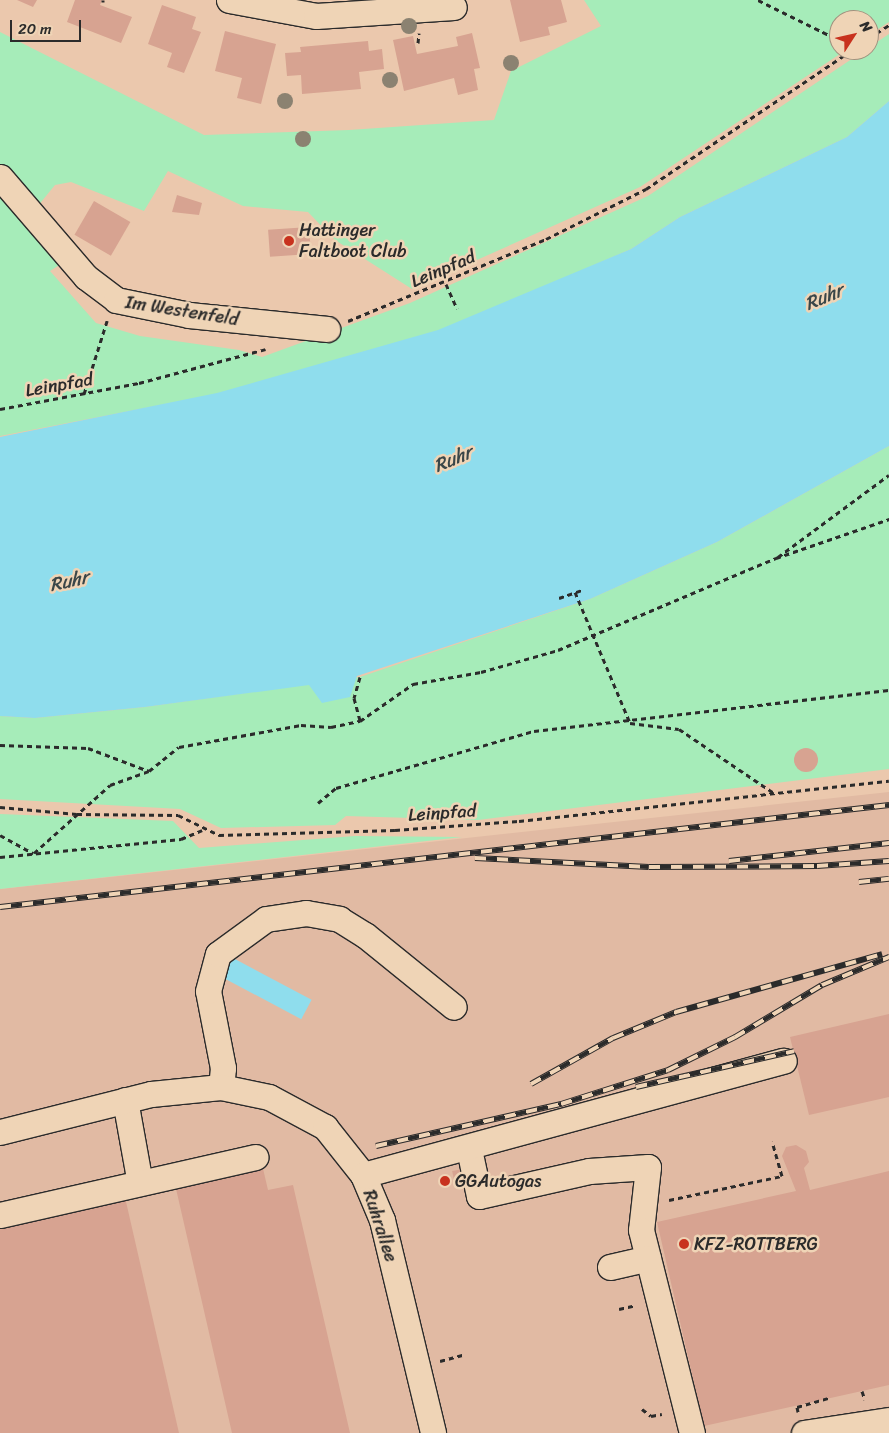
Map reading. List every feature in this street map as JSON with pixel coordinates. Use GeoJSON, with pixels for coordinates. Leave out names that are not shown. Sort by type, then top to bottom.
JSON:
{"type":"FeatureCollection","features":[{"type":"Feature","properties":{"kind":"street"},"geometry":{"type":"LineString","coordinates":[[229,0],[316,16],[454,7]]}},
{"type":"Feature","properties":{"kind":"street","name":"Im Westenfeld"},"geometry":{"type":"LineString","coordinates":[[0,177],[86,277],[114,299],[126,305],[189,315],[326,329]]}},
{"type":"Feature","properties":{"kind":"street"},"geometry":{"type":"LineString","coordinates":[[221,1087],[223,1068],[208,991],[218,954],[266,919],[306,913],[339,919],[365,935],[454,1007]]}},
{"type":"Feature","properties":{"kind":"street"},"geometry":{"type":"LineString","coordinates":[[363,1175],[469,1149],[784,1061]]}},
{"type":"Feature","properties":{"kind":"street","name":"Ruhrallee"},"geometry":{"type":"LineString","coordinates":[[0,1132],[125,1100],[221,1087],[269,1096],[298,1109],[325,1127],[363,1175],[382,1220],[433,1433]]}},
{"type":"Feature","properties":{"kind":"street"},"geometry":{"type":"LineString","coordinates":[[125,1100],[140,1183]]}},
{"type":"Feature","properties":{"kind":"street"},"geometry":{"type":"LineString","coordinates":[[469,1149],[479,1196],[589,1171],[648,1167],[642,1202],[641,1230],[692,1433]]}},
{"type":"Feature","properties":{"kind":"street"},"geometry":{"type":"LineString","coordinates":[[0,1215],[255,1156]]}},
{"type":"Feature","properties":{"kind":"street"},"geometry":{"type":"LineString","coordinates":[[610,1267],[648,1258]]}},
{"type":"Feature","properties":{"kind":"street"},"geometry":{"type":"LineString","coordinates":[[810,1432],[889,1420]]}},
{"type":"Feature","properties":{"kind":"path"},"geometry":{"type":"LineString","coordinates":[[758,0],[829,35]]}},
{"type":"Feature","properties":{"kind":"path","name":"Leinpfad"},"geometry":{"type":"LineString","coordinates":[[326,329],[446,284],[646,189],[837,60]]}},
{"type":"Feature","properties":{"kind":"path"},"geometry":{"type":"LineString","coordinates":[[446,284],[457,309]]}},
{"type":"Feature","properties":{"kind":"path"},"geometry":{"type":"LineString","coordinates":[[84,395],[114,299]]}},
{"type":"Feature","properties":{"kind":"path","name":"Leinpfad"},"geometry":{"type":"LineString","coordinates":[[0,409],[84,395],[270,348]]}},
{"type":"Feature","properties":{"kind":"path"},"geometry":{"type":"LineString","coordinates":[[776,558],[889,475]]}},
{"type":"Feature","properties":{"kind":"path"},"geometry":{"type":"LineString","coordinates":[[34,853],[110,785],[149,771],[179,747],[301,726],[331,727],[360,721],[413,684],[481,672],[594,636],[776,558],[889,519]]}},
{"type":"Feature","properties":{"kind":"path"},"geometry":{"type":"LineString","coordinates":[[559,598],[582,590]]}},
{"type":"Feature","properties":{"kind":"path"},"geometry":{"type":"LineString","coordinates":[[576,592],[630,723]]}},
{"type":"Feature","properties":{"kind":"path"},"geometry":{"type":"LineString","coordinates":[[360,677],[354,698],[360,721]]}},
{"type":"Feature","properties":{"kind":"path"},"geometry":{"type":"LineString","coordinates":[[630,723],[750,704],[889,690]]}},
{"type":"Feature","properties":{"kind":"path"},"geometry":{"type":"LineString","coordinates":[[318,803],[336,788],[534,731],[606,721],[679,729],[774,793]]}},
{"type":"Feature","properties":{"kind":"path"},"geometry":{"type":"LineString","coordinates":[[0,745],[88,748],[149,771]]}},
{"type":"Feature","properties":{"kind":"path","name":"Leinpfad"},"geometry":{"type":"LineString","coordinates":[[0,807],[77,814],[178,814],[202,830],[219,835],[395,830],[519,822],[889,780]]}},
{"type":"Feature","properties":{"kind":"path"},"geometry":{"type":"LineString","coordinates":[[0,857],[181,839],[202,830]]}},
{"type":"Feature","properties":{"kind":"path"},"geometry":{"type":"LineString","coordinates":[[0,835],[34,853]]}},
{"type":"Feature","properties":{"kind":"path"},"geometry":{"type":"LineString","coordinates":[[642,1202],[676,1200],[782,1176],[772,1141]]}},
{"type":"Feature","properties":{"kind":"path"},"geometry":{"type":"LineString","coordinates":[[862,1391],[864,1398]]}},
{"type":"Feature","properties":{"kind":"shaded area"},"geometry":{"type":"Polygon","coordinates":[[[889,792],[889,1433],[0,1433],[0,889],[889,792]]]}},
{"type":"Feature","properties":{"kind":"green space"},"geometry":{"type":"Polygon","coordinates":[[[584,0],[889,0],[889,22],[879,28],[879,10],[829,10],[829,60],[831,60],[640,187],[412,289],[335,240],[308,212],[243,206],[168,171],[144,211],[71,182],[55,185],[37,207],[0,171],[0,32],[204,135],[349,130],[494,120],[511,71],[601,26],[584,0]]]}},
{"type":"Feature","properties":{"kind":"green space"},"geometry":{"type":"Polygon","coordinates":[[[889,34],[889,101],[847,137],[680,217],[631,249],[438,333],[217,394],[0,436],[0,187],[64,262],[50,271],[96,323],[140,336],[239,350],[262,357],[410,303],[648,196],[850,60],[879,60],[879,41],[889,34]]]}},
{"type":"Feature","properties":{"kind":"green space"},"geometry":{"type":"Polygon","coordinates":[[[889,446],[889,769],[478,820],[346,816],[335,825],[221,828],[180,809],[0,799],[0,716],[35,718],[145,707],[360,677],[590,599],[717,542],[889,446]]]}},
{"type":"Feature","properties":{"kind":"green space"},"geometry":{"type":"Polygon","coordinates":[[[0,814],[173,821],[199,848],[355,836],[462,837],[0,889],[0,814]]]}},
{"type":"Feature","properties":{"kind":"water","name":"Ruhr"},"geometry":{"type":"Polygon","coordinates":[[[889,101],[889,446],[717,542],[590,599],[357,676],[350,697],[322,703],[309,685],[145,707],[35,718],[0,716],[0,437],[217,393],[438,330],[631,249],[680,217],[847,137],[889,101]]]}},
{"type":"Feature","properties":{"kind":"water"},"geometry":{"type":"Polygon","coordinates":[[[233,958],[312,1000],[301,1019],[223,977],[233,958]]]}},
{"type":"Feature","properties":{"kind":"building"},"geometry":{"type":"Polygon","coordinates":[[[17,0],[37,0],[33,7],[17,0]]]}},
{"type":"Feature","properties":{"kind":"building"},"geometry":{"type":"Polygon","coordinates":[[[75,0],[102,0],[100,5],[132,17],[121,43],[67,22],[75,0]]]}},
{"type":"Feature","properties":{"kind":"building"},"geometry":{"type":"Polygon","coordinates":[[[510,0],[561,0],[567,22],[548,27],[550,35],[520,42],[510,0]]]}},
{"type":"Feature","properties":{"kind":"building"},"geometry":{"type":"Polygon","coordinates":[[[162,5],[196,17],[192,29],[201,32],[184,73],[167,67],[172,53],[148,44],[162,5]]]}},
{"type":"Feature","properties":{"kind":"building"},"geometry":{"type":"Polygon","coordinates":[[[225,31],[276,44],[261,104],[237,98],[242,78],[215,71],[225,31]]]}},
{"type":"Feature","properties":{"kind":"building"},"geometry":{"type":"Polygon","coordinates":[[[472,33],[480,68],[474,69],[478,90],[458,95],[454,78],[404,91],[393,40],[413,36],[417,54],[458,46],[456,37],[472,33]]]}},
{"type":"Feature","properties":{"kind":"building"},"geometry":{"type":"Polygon","coordinates":[[[368,41],[369,51],[382,49],[384,69],[359,72],[361,89],[302,94],[301,75],[287,76],[285,53],[301,52],[300,47],[368,41]]]}},
{"type":"Feature","properties":{"kind":"building"},"geometry":{"type":"Polygon","coordinates":[[[177,195],[202,203],[199,215],[172,212],[177,195]]]}},
{"type":"Feature","properties":{"kind":"building"},"geometry":{"type":"Polygon","coordinates":[[[94,201],[130,222],[111,256],[74,235],[94,201]]]}},
{"type":"Feature","properties":{"kind":"building","name":"Hattinger Faltboot Club"},"geometry":{"type":"Polygon","coordinates":[[[309,227],[311,254],[270,257],[268,230],[309,227]]]}},
{"type":"Feature","properties":{"kind":"building"},"geometry":{"type":"Polygon","coordinates":[[[806,748],[811,749],[817,755],[817,765],[811,771],[806,772],[801,771],[795,765],[794,760],[795,755],[801,749],[806,748]]]}},
{"type":"Feature","properties":{"kind":"building"},"geometry":{"type":"Polygon","coordinates":[[[889,1014],[889,1097],[809,1115],[790,1037],[889,1014]]]}},
{"type":"Feature","properties":{"kind":"building"},"geometry":{"type":"Polygon","coordinates":[[[796,1145],[806,1151],[809,1162],[804,1168],[810,1190],[889,1171],[889,1385],[704,1426],[657,1222],[796,1191],[782,1156],[786,1147],[796,1145]]]}},
{"type":"Feature","properties":{"kind":"building"},"geometry":{"type":"Polygon","coordinates":[[[261,1160],[268,1190],[293,1185],[350,1433],[232,1433],[174,1180],[261,1160]]]}},
{"type":"Feature","properties":{"kind":"building"},"geometry":{"type":"Polygon","coordinates":[[[463,1169],[466,1184],[455,1186],[452,1171],[463,1169]]]}},
{"type":"Feature","properties":{"kind":"building"},"geometry":{"type":"Polygon","coordinates":[[[124,1193],[179,1433],[0,1433],[0,1221],[124,1193]]]}},
{"type":"Feature","properties":{"kind":"railway"},"geometry":{"type":"LineString","coordinates":[[0,907],[889,805]]}},
{"type":"Feature","properties":{"kind":"railway"},"geometry":{"type":"LineString","coordinates":[[729,861],[889,843]]}},
{"type":"Feature","properties":{"kind":"railway"},"geometry":{"type":"LineString","coordinates":[[475,858],[649,867],[817,866],[889,861]]}},
{"type":"Feature","properties":{"kind":"railway"},"geometry":{"type":"LineString","coordinates":[[859,882],[889,879]]}},
{"type":"Feature","properties":{"kind":"railway"},"geometry":{"type":"LineString","coordinates":[[531,1084],[613,1038],[676,1012],[882,954]]}},
{"type":"Feature","properties":{"kind":"railway"},"geometry":{"type":"LineString","coordinates":[[376,1146],[561,1104],[668,1070],[735,1037],[822,985],[889,957]]}},
{"type":"Feature","properties":{"kind":"railway"},"geometry":{"type":"LineString","coordinates":[[636,1087],[794,1051]]}},
{"type":"Feature","properties":{"kind":"place","name":"Hattinger Faltboot Club"},"geometry":{"type":"Point","coordinates":[289,241]}},
{"type":"Feature","properties":{"kind":"place","name":"GGAutogas"},"geometry":{"type":"Point","coordinates":[445,1181]}},
{"type":"Feature","properties":{"kind":"place","name":"KFZ-ROTTBERG"},"geometry":{"type":"Point","coordinates":[684,1244]}}]}
